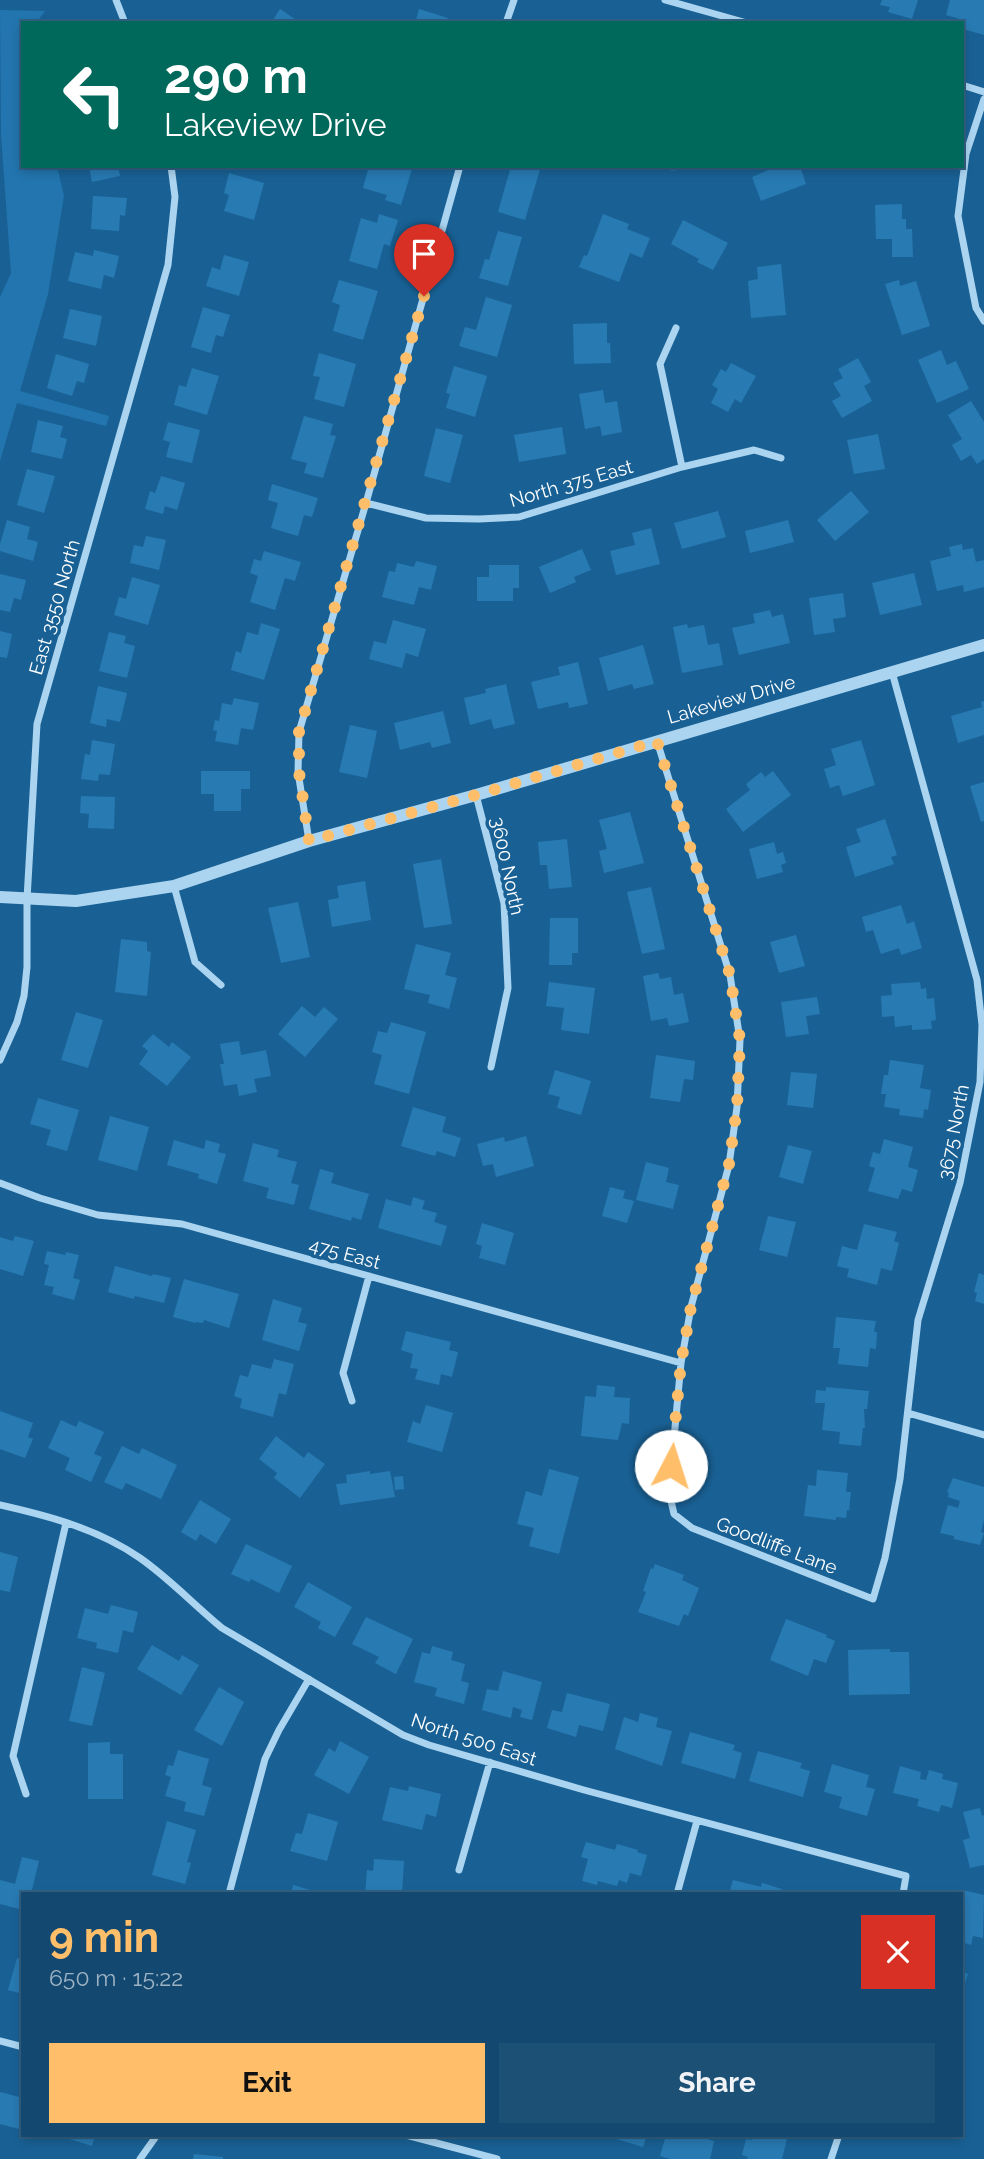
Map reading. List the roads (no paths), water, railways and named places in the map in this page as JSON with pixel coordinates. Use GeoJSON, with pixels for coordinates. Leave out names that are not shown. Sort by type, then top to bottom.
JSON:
{"type":"FeatureCollection","features":[{"type":"Feature","properties":{"kind":"street"},"geometry":{"type":"LineString","coordinates":[[116,0],[124,21]]}},
{"type":"Feature","properties":{"kind":"street"},"geometry":{"type":"LineString","coordinates":[[507,21],[514,0]]}},
{"type":"Feature","properties":{"kind":"street"},"geometry":{"type":"LineString","coordinates":[[665,0],[740,21]]}},
{"type":"Feature","properties":{"kind":"street"},"geometry":{"type":"LineString","coordinates":[[964,86],[984,92]]}},
{"type":"Feature","properties":{"kind":"street"},"geometry":{"type":"LineString","coordinates":[[984,99],[966,155],[958,216],[976,308],[984,321]]}},
{"type":"Feature","properties":{"kind":"street","name":"East 3550 North"},"geometry":{"type":"LineString","coordinates":[[0,1060],[17,1022],[24,996],[37,724],[168,265],[175,197],[171,168]]}},
{"type":"Feature","properties":{"kind":"street"},"geometry":{"type":"LineString","coordinates":[[309,841],[299,772],[299,732],[459,168]]}},
{"type":"Feature","properties":{"kind":"street"},"geometry":{"type":"LineString","coordinates":[[676,328],[660,364],[682,467]]}},
{"type":"Feature","properties":{"kind":"street","name":"North 375 East"},"geometry":{"type":"LineString","coordinates":[[366,503],[426,518],[519,517],[682,467],[754,450],[781,458]]}},
{"type":"Feature","properties":{"kind":"street","name":"Lakeview Drive"},"geometry":{"type":"LineString","coordinates":[[0,897],[76,901],[174,886],[309,841],[476,795],[984,645]]}},
{"type":"Feature","properties":{"kind":"street","name":"3675 North"},"geometry":{"type":"LineString","coordinates":[[873,1599],[885,1558],[900,1479],[918,1320],[960,1183],[980,1082],[982,1026],[977,980],[892,672]]}},
{"type":"Feature","properties":{"kind":"street"},"geometry":{"type":"LineString","coordinates":[[657,741],[730,975],[740,1040],[737,1107],[729,1164],[691,1307],[681,1363]]}},
{"type":"Feature","properties":{"kind":"street","name":"3600 North"},"geometry":{"type":"LineString","coordinates":[[476,795],[504,903],[508,988],[491,1067]]}},
{"type":"Feature","properties":{"kind":"street"},"geometry":{"type":"LineString","coordinates":[[174,886],[195,962],[221,985]]}},
{"type":"Feature","properties":{"kind":"street","name":"475 East"},"geometry":{"type":"LineString","coordinates":[[0,1183],[98,1215],[182,1224],[681,1363]]}},
{"type":"Feature","properties":{"kind":"street"},"geometry":{"type":"LineString","coordinates":[[352,1401],[343,1373],[369,1276]]}},
{"type":"Feature","properties":{"kind":"street","name":"Goodliffe Lane"},"geometry":{"type":"LineString","coordinates":[[681,1363],[669,1492],[674,1514],[692,1528],[873,1599]]}},
{"type":"Feature","properties":{"kind":"street"},"geometry":{"type":"LineString","coordinates":[[908,1413],[984,1435]]}},
{"type":"Feature","properties":{"kind":"street","name":"North 500 East"},"geometry":{"type":"LineString","coordinates":[[0,1505],[93,1532],[139,1558],[222,1628],[403,1735],[429,1745],[697,1821],[906,1877],[903,1892]]}},
{"type":"Feature","properties":{"kind":"street"},"geometry":{"type":"LineString","coordinates":[[26,1794],[13,1756],[66,1523]]}},
{"type":"Feature","properties":{"kind":"street"},"geometry":{"type":"LineString","coordinates":[[230,1892],[265,1759],[309,1679]]}},
{"type":"Feature","properties":{"kind":"street"},"geometry":{"type":"LineString","coordinates":[[459,1870],[490,1762]]}},
{"type":"Feature","properties":{"kind":"street"},"geometry":{"type":"LineString","coordinates":[[678,1892],[697,1821]]}},
{"type":"Feature","properties":{"kind":"street"},"geometry":{"type":"LineString","coordinates":[[0,2041],[21,2046]]}},
{"type":"Feature","properties":{"kind":"street"},"geometry":{"type":"LineString","coordinates":[[140,2159],[156,2137]]}},
{"type":"Feature","properties":{"kind":"street"},"geometry":{"type":"LineString","coordinates":[[414,2137],[497,2159]]}},
{"type":"Feature","properties":{"kind":"street"},"geometry":{"type":"LineString","coordinates":[[831,2159],[838,2137]]}}]}
